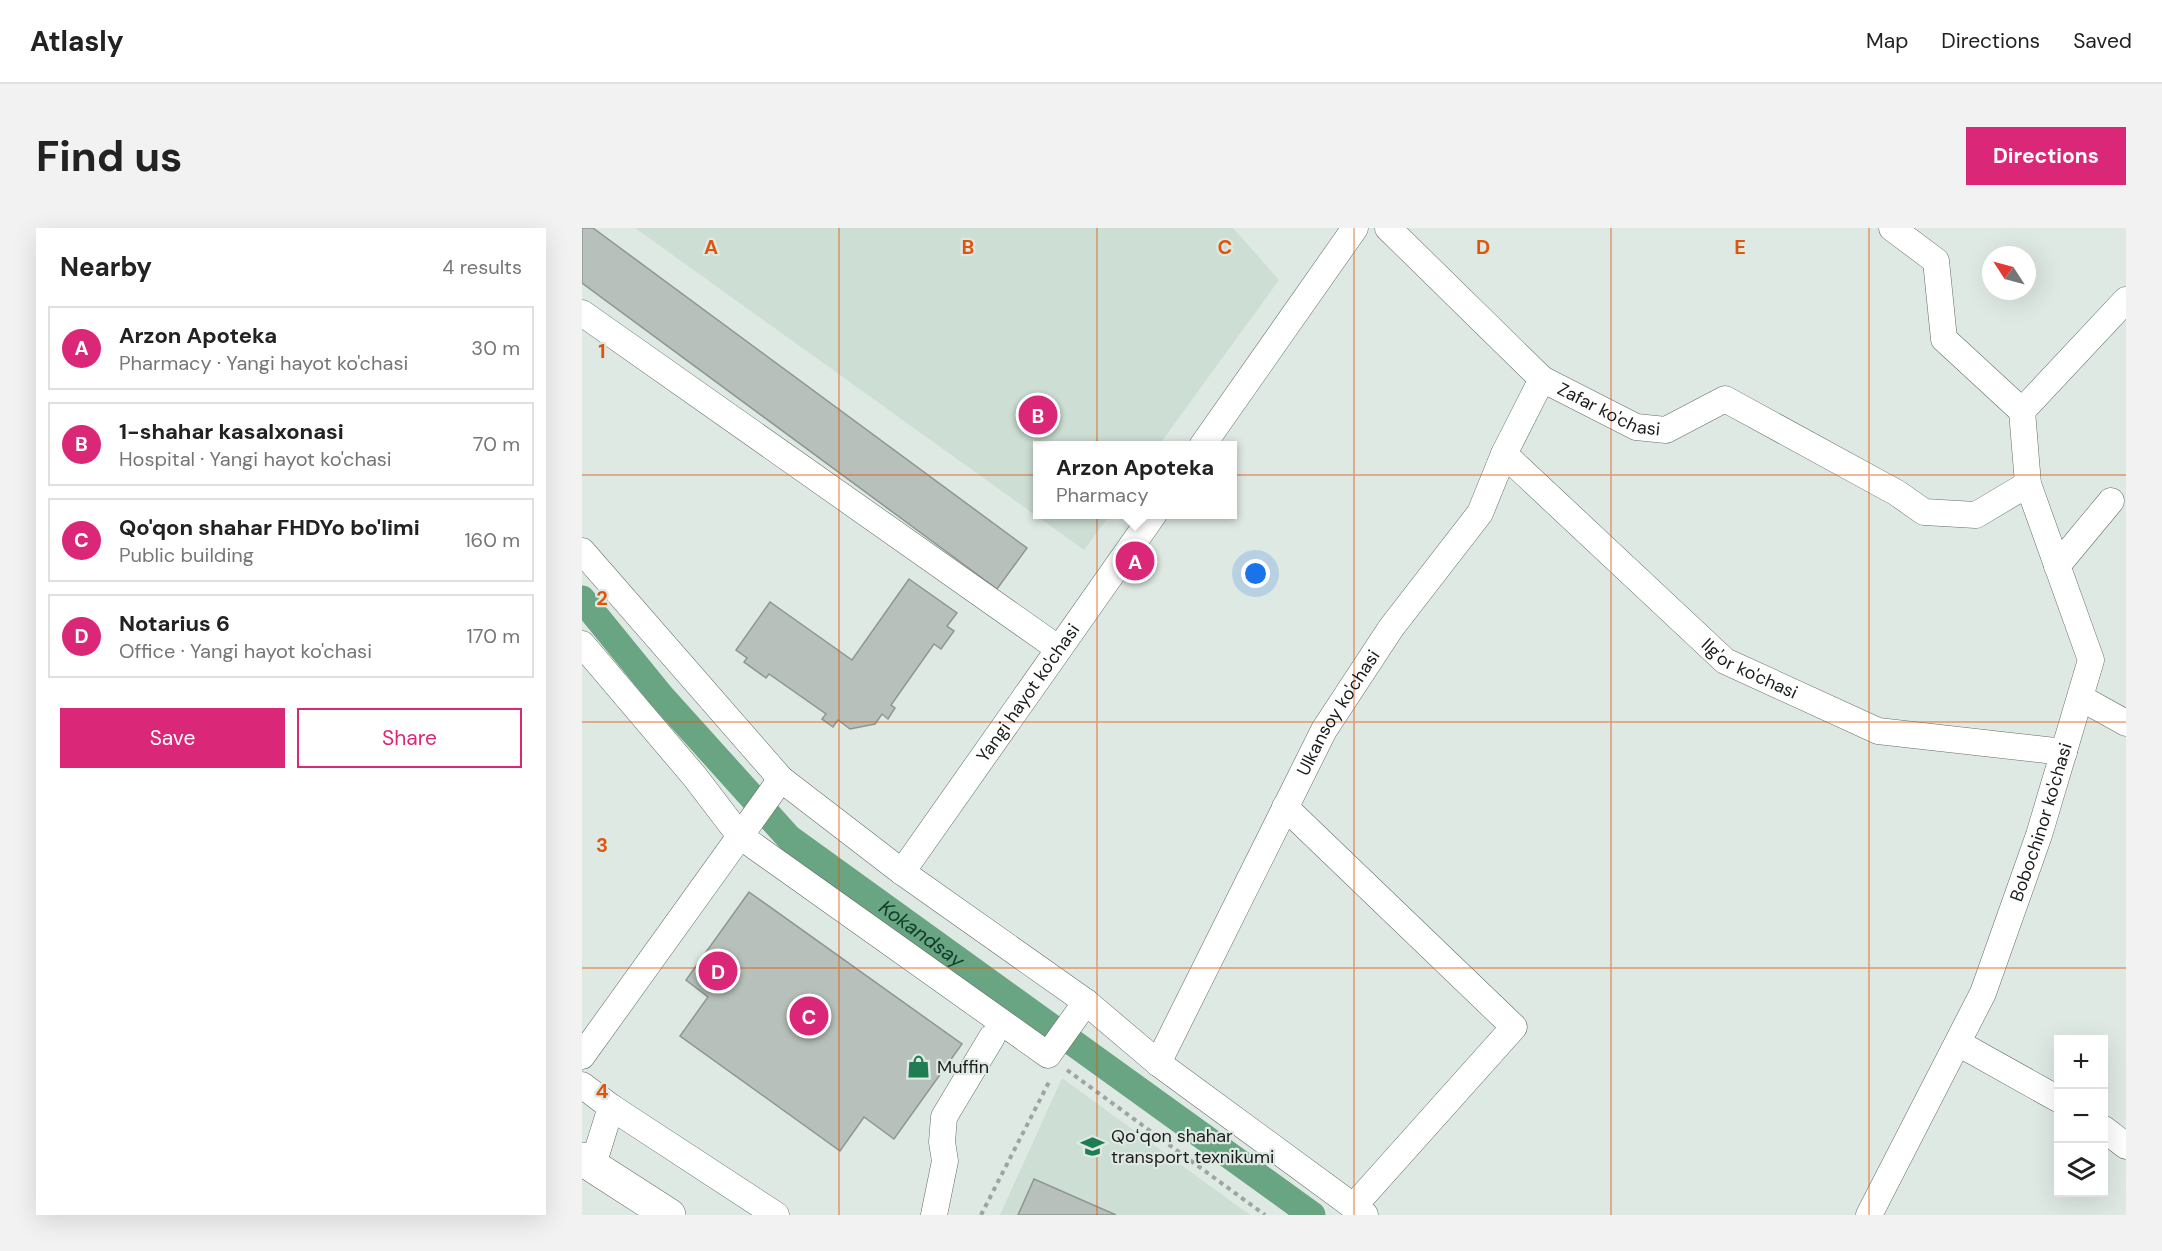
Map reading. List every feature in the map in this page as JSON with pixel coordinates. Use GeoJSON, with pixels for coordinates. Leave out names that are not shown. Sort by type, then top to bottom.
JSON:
{"type":"FeatureCollection","features":[{"type":"Feature","properties":{"kind":"main road"},"geometry":{"type":"LineString","coordinates":[[587,1162],[669,1215]]}},
{"type":"Feature","properties":{"kind":"street"},"geometry":{"type":"LineString","coordinates":[[1206,441],[1355,228]]}},
{"type":"Feature","properties":{"kind":"street","name":"Zafar ko'chasi"},"geometry":{"type":"LineString","coordinates":[[1388,228],[1542,379],[1636,427],[1666,430],[1725,399],[1897,493],[1924,512],[1976,515],[2028,484]]}},
{"type":"Feature","properties":{"kind":"street"},"geometry":{"type":"LineString","coordinates":[[1892,228],[1936,261],[1944,339],[2022,411],[2126,300]]}},
{"type":"Feature","properties":{"kind":"street"},"geometry":{"type":"LineString","coordinates":[[582,313],[1059,649]]}},
{"type":"Feature","properties":{"kind":"street","name":"Ulkansoy ko'chasi"},"geometry":{"type":"LineString","coordinates":[[1158,1064],[1324,730],[1391,628],[1480,513],[1504,454],[1542,379]]}},
{"type":"Feature","properties":{"kind":"street","name":"Bobochinor ko'chasi"},"geometry":{"type":"LineString","coordinates":[[1869,1215],[1983,993],[2039,835],[2091,660],[2028,484],[2022,411]]}},
{"type":"Feature","properties":{"kind":"street","name":"Ilg'or ko'chasi"},"geometry":{"type":"LineString","coordinates":[[1504,454],[1725,661],[1878,731],[2064,752]]}},
{"type":"Feature","properties":{"kind":"street"},"geometry":{"type":"LineString","coordinates":[[2057,566],[2111,501]]}},
{"type":"Feature","properties":{"kind":"street","name":"Yangi hayot ko'chasi"},"geometry":{"type":"LineString","coordinates":[[903,872],[1150,519]]}},
{"type":"Feature","properties":{"kind":"street"},"geometry":{"type":"LineString","coordinates":[[582,551],[781,779],[903,872],[1086,1002],[1158,1064],[1359,1211],[1514,1028],[1285,807]]}},
{"type":"Feature","properties":{"kind":"street"},"geometry":{"type":"LineString","coordinates":[[582,644],[695,777],[740,836],[1053,1059],[1086,1002]]}},
{"type":"Feature","properties":{"kind":"street"},"geometry":{"type":"LineString","coordinates":[[2081,698],[2126,723]]}},
{"type":"Feature","properties":{"kind":"street"},"geometry":{"type":"LineString","coordinates":[[582,1056],[781,779]]}},
{"type":"Feature","properties":{"kind":"street"},"geometry":{"type":"LineString","coordinates":[[934,1215],[945,1161],[942,1142],[944,1117],[992,1037]]}},
{"type":"Feature","properties":{"kind":"street"},"geometry":{"type":"LineString","coordinates":[[1958,1043],[2054,1098]]}},
{"type":"Feature","properties":{"kind":"street"},"geometry":{"type":"LineString","coordinates":[[582,1085],[611,1107],[776,1215]]}},
{"type":"Feature","properties":{"kind":"street"},"geometry":{"type":"LineString","coordinates":[[587,1162],[611,1107]]}},
{"type":"Feature","properties":{"kind":"street"},"geometry":{"type":"LineString","coordinates":[[2108,1133],[2126,1146]]}},
{"type":"Feature","properties":{"kind":"path"},"geometry":{"type":"LineString","coordinates":[[981,1215],[1053,1059],[1265,1215]]}},
{"type":"Feature","properties":{"kind":"shaded area"},"geometry":{"type":"Polygon","coordinates":[[[635,228],[1233,228],[1279,280],[1162,441],[1033,441],[1033,513],[635,228]]]}},
{"type":"Feature","properties":{"kind":"shaded area"},"geometry":{"type":"Polygon","coordinates":[[[1041,519],[1107,519],[1084,550],[1041,519]]]}},
{"type":"Feature","properties":{"kind":"shaded area","name":"Qoʻqon shahar transport texnikumi"},"geometry":{"type":"Polygon","coordinates":[[[1062,1078],[1250,1215],[1000,1215],[1062,1078]]]}},
{"type":"Feature","properties":{"kind":"building"},"geometry":{"type":"Polygon","coordinates":[[[582,228],[593,228],[1027,548],[997,589],[582,283],[582,228]]]}},
{"type":"Feature","properties":{"kind":"building"},"geometry":{"type":"Polygon","coordinates":[[[909,579],[957,613],[947,626],[954,631],[941,649],[934,644],[891,705],[895,708],[888,719],[882,714],[875,724],[850,729],[838,720],[833,727],[822,719],[826,714],[769,674],[766,678],[744,662],[747,658],[736,650],[770,602],[852,660],[909,579]]]}},
{"type":"Feature","properties":{"kind":"building"},"geometry":{"type":"Polygon","coordinates":[[[749,892],[962,1044],[894,1139],[864,1117],[840,1151],[680,1036],[708,997],[686,980],[749,892]]]}},
{"type":"Feature","properties":{"kind":"building"},"geometry":{"type":"Polygon","coordinates":[[[1034,1179],[1116,1215],[1018,1215],[1034,1179]]]}},
{"type":"Feature","properties":{"kind":"waterway","name":"Kokandsay"},"geometry":{"type":"LineString","coordinates":[[582,599],[661,696],[789,838],[1312,1215]]}},
{"type":"Feature","properties":{"kind":"place","name":"1-shahar kasalxonasi"},"geometry":{"type":"Point","coordinates":[1038,415]}},
{"type":"Feature","properties":{"kind":"place","name":"Arzon Apoteka"},"geometry":{"type":"Point","coordinates":[1135,561]}},
{"type":"Feature","properties":{"kind":"place","name":"Notarius 6"},"geometry":{"type":"Point","coordinates":[718,971]}},
{"type":"Feature","properties":{"kind":"place","name":"Qo'qon shahar FHDYo bo'limi"},"geometry":{"type":"Point","coordinates":[809,1016]}},
{"type":"Feature","properties":{"kind":"place","name":"Muffin"},"geometry":{"type":"Point","coordinates":[919,1067]}},
{"type":"Feature","properties":{"kind":"place","name":"Qoʻqon shahar transport texnikumi"},"geometry":{"type":"Point","coordinates":[1093,1146]}}]}
